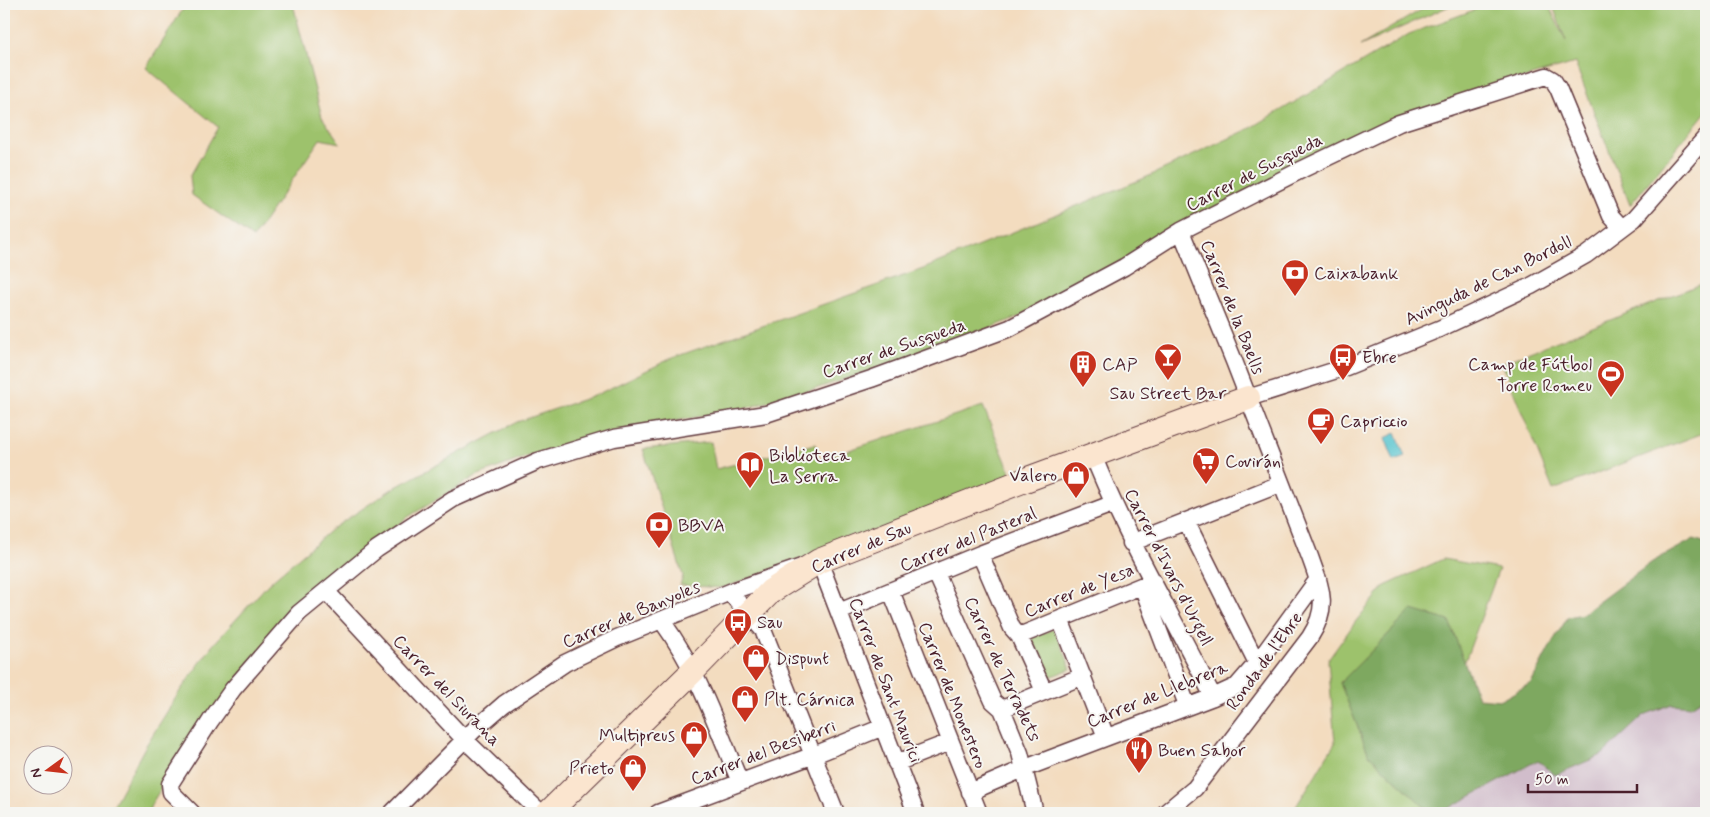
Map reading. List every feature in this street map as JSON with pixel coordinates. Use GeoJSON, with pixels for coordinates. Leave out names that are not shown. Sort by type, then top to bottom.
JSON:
{"type":"FeatureCollection","features":[{"type":"Feature","properties":{"kind":"street","name":"Carrer de Susqueda"},"geometry":{"type":"LineString","coordinates":[[192,813],[171,792],[170,784],[186,756],[233,689],[299,613],[377,549],[453,499],[538,461],[614,438],[766,414],[870,379],[1010,328],[1124,267],[1181,231],[1399,123],[1546,76],[1553,80],[1558,88],[1610,216],[1622,228]]}},
{"type":"Feature","properties":{"kind":"street","name":"Avinguda de Can Bordoll"},"geometry":{"type":"LineString","coordinates":[[1248,398],[1346,366],[1439,329],[1531,286],[1586,255],[1634,219],[1706,137]]}},
{"type":"Feature","properties":{"kind":"street","name":"Carrer de la Baells"},"geometry":{"type":"LineString","coordinates":[[1181,231],[1248,398]]}},
{"type":"Feature","properties":{"kind":"street","name":"Carrer de Sau"},"geometry":{"type":"LineString","coordinates":[[548,813],[694,670],[771,591],[819,561],[1092,455],[1248,398]]}},
{"type":"Feature","properties":{"kind":"street","name":"Ronda de l'Ebre"},"geometry":{"type":"LineString","coordinates":[[1165,813],[1195,788],[1313,632],[1323,603],[1322,590],[1318,579],[1248,398]]}},
{"type":"Feature","properties":{"kind":"street","name":"Carrer d'Ivars d'Urgell"},"geometry":{"type":"LineString","coordinates":[[1092,455],[1148,584],[1187,705]]}},
{"type":"Feature","properties":{"kind":"street"},"geometry":{"type":"LineString","coordinates":[[1131,543],[1280,484]]}},
{"type":"Feature","properties":{"kind":"street","name":"Carrer del Pasteral"},"geometry":{"type":"LineString","coordinates":[[839,612],[980,554],[1112,504]]}},
{"type":"Feature","properties":{"kind":"street"},"geometry":{"type":"LineString","coordinates":[[1186,521],[1257,663]]}},
{"type":"Feature","properties":{"kind":"street"},"geometry":{"type":"LineString","coordinates":[[980,554],[1012,628],[1020,636],[1044,691]]}},
{"type":"Feature","properties":{"kind":"street","name":"Carrer de Banyoles"},"geometry":{"type":"LineString","coordinates":[[392,813],[464,739],[504,704],[565,664],[617,638],[730,593],[819,561]]}},
{"type":"Feature","properties":{"kind":"street","name":"Carrer de Sant Maurici"},"geometry":{"type":"LineString","coordinates":[[819,561],[916,813]]}},
{"type":"Feature","properties":{"kind":"street","name":"Carrer de Terradets"},"geometry":{"type":"LineString","coordinates":[[936,572],[993,701],[1002,709],[1020,753],[1035,813]]}},
{"type":"Feature","properties":{"kind":"street","name":"Carrer de Llebrera"},"geometry":{"type":"LineString","coordinates":[[970,792],[1023,769],[1237,686],[1257,663],[1318,579]]}},
{"type":"Feature","properties":{"kind":"street","name":"Carrer d'Ivars d'Urgell"},"geometry":{"type":"LineString","coordinates":[[1148,584],[1212,696]]}},
{"type":"Feature","properties":{"kind":"street","name":"Carrer de Yesa"},"geometry":{"type":"LineString","coordinates":[[1020,636],[1148,584]]}},
{"type":"Feature","properties":{"kind":"street","name":"Carrer del Siurana"},"geometry":{"type":"LineString","coordinates":[[326,591],[464,739],[541,813]]}},
{"type":"Feature","properties":{"kind":"street","name":"Carrer de Monestero"},"geometry":{"type":"LineString","coordinates":[[891,591],[979,813]]}},
{"type":"Feature","properties":{"kind":"street"},"geometry":{"type":"LineString","coordinates":[[730,593],[763,630],[836,813]]}},
{"type":"Feature","properties":{"kind":"street"},"geometry":{"type":"LineString","coordinates":[[1060,619],[1106,737]]}},
{"type":"Feature","properties":{"kind":"street"},"geometry":{"type":"LineString","coordinates":[[662,621],[682,648],[694,670],[740,782]]}},
{"type":"Feature","properties":{"kind":"street"},"geometry":{"type":"LineString","coordinates":[[1002,709],[1083,676]]}},
{"type":"Feature","properties":{"kind":"street","name":"Carrer del Besiberri"},"geometry":{"type":"LineString","coordinates":[[658,813],[814,755],[883,727]]}},
{"type":"Feature","properties":{"kind":"street"},"geometry":{"type":"LineString","coordinates":[[896,763],[950,742]]}},
{"type":"Feature","properties":{"kind":"shaded area"},"geometry":{"type":"Polygon","coordinates":[[[1706,696],[1706,813],[1440,813],[1538,760],[1555,775],[1602,755],[1644,715],[1672,704],[1691,706],[1706,696]]]}},
{"type":"Feature","properties":{"kind":"green space"},"geometry":{"type":"Polygon","coordinates":[[[186,4],[293,4],[322,117],[340,143],[320,139],[253,238],[192,195],[190,176],[218,127],[146,68],[186,4]]]}},
{"type":"Feature","properties":{"kind":"green space"},"geometry":{"type":"Polygon","coordinates":[[[1431,4],[1454,4],[1360,46],[1431,4]]]}},
{"type":"Feature","properties":{"kind":"green space"},"geometry":{"type":"Polygon","coordinates":[[[1490,4],[1548,4],[1566,41],[1552,4],[1706,4],[1706,112],[1630,205],[1575,63],[1515,81],[1403,120],[1031,312],[929,352],[818,388],[750,407],[607,434],[529,456],[476,476],[408,517],[297,608],[187,747],[152,803],[148,813],[109,813],[145,747],[180,691],[212,646],[270,582],[332,529],[392,489],[517,422],[596,395],[672,358],[923,269],[1147,177],[1251,128],[1409,34],[1490,4]]]}},
{"type":"Feature","properties":{"kind":"green space","name":"Camp de Fútbol Torre Romeu"},"geometry":{"type":"Polygon","coordinates":[[[1706,282],[1706,432],[1553,490],[1502,363],[1706,282]]]}},
{"type":"Feature","properties":{"kind":"green space"},"geometry":{"type":"Polygon","coordinates":[[[983,406],[1014,481],[723,588],[680,585],[683,576],[643,449],[711,442],[716,469],[815,444],[819,460],[983,406]]]}},
{"type":"Feature","properties":{"kind":"green space"},"geometry":{"type":"Polygon","coordinates":[[[1694,539],[1706,543],[1706,696],[1691,706],[1672,704],[1644,715],[1602,755],[1555,775],[1538,760],[1440,813],[1431,813],[1369,755],[1340,683],[1412,610],[1449,621],[1478,698],[1501,700],[1531,683],[1568,617],[1582,614],[1652,562],[1694,539]]]}},
{"type":"Feature","properties":{"kind":"green space"},"geometry":{"type":"Polygon","coordinates":[[[1443,559],[1499,569],[1464,664],[1449,621],[1340,682],[1369,755],[1431,813],[1292,813],[1335,743],[1328,660],[1356,621],[1385,586],[1443,559]]]}},
{"type":"Feature","properties":{"kind":"green space"},"geometry":{"type":"Polygon","coordinates":[[[1053,629],[1056,631],[1071,669],[1047,678],[1031,641],[1032,638],[1053,629]]]}},
{"type":"Feature","properties":{"kind":"water"},"geometry":{"type":"Polygon","coordinates":[[[1396,433],[1405,457],[1394,461],[1385,438],[1396,433]]]}},
{"type":"Feature","properties":{"kind":"place","name":"Caixabank"},"geometry":{"type":"Point","coordinates":[1295,297]}},
{"type":"Feature","properties":{"kind":"place","name":"Sau Street Bar"},"geometry":{"type":"Point","coordinates":[1168,381]}},
{"type":"Feature","properties":{"kind":"place","name":"Ebre"},"geometry":{"type":"Point","coordinates":[1343,381]}},
{"type":"Feature","properties":{"kind":"place","name":"CAP"},"geometry":{"type":"Point","coordinates":[1083,388]}},
{"type":"Feature","properties":{"kind":"place","name":"Camp de Fútbol Torre Romeu"},"geometry":{"type":"Point","coordinates":[1611,398]}},
{"type":"Feature","properties":{"kind":"place","name":"Capriccio"},"geometry":{"type":"Point","coordinates":[1321,445]}},
{"type":"Feature","properties":{"kind":"place","name":"Covirán"},"geometry":{"type":"Point","coordinates":[1206,485]}},
{"type":"Feature","properties":{"kind":"place","name":"Biblioteca La Serra"},"geometry":{"type":"Point","coordinates":[750,489]}},
{"type":"Feature","properties":{"kind":"place","name":"Valero"},"geometry":{"type":"Point","coordinates":[1076,499]}},
{"type":"Feature","properties":{"kind":"place","name":"BBVA"},"geometry":{"type":"Point","coordinates":[659,549]}},
{"type":"Feature","properties":{"kind":"place","name":"Sau"},"geometry":{"type":"Point","coordinates":[738,646]}},
{"type":"Feature","properties":{"kind":"place","name":"Dispunt"},"geometry":{"type":"Point","coordinates":[756,682]}},
{"type":"Feature","properties":{"kind":"place","name":"Plt. Cárnica"},"geometry":{"type":"Point","coordinates":[745,723]}},
{"type":"Feature","properties":{"kind":"place","name":"Multipreus"},"geometry":{"type":"Point","coordinates":[694,759]}},
{"type":"Feature","properties":{"kind":"place","name":"Buen Sabor"},"geometry":{"type":"Point","coordinates":[1139,774]}},
{"type":"Feature","properties":{"kind":"place","name":"Prieto"},"geometry":{"type":"Point","coordinates":[633,792]}}]}
